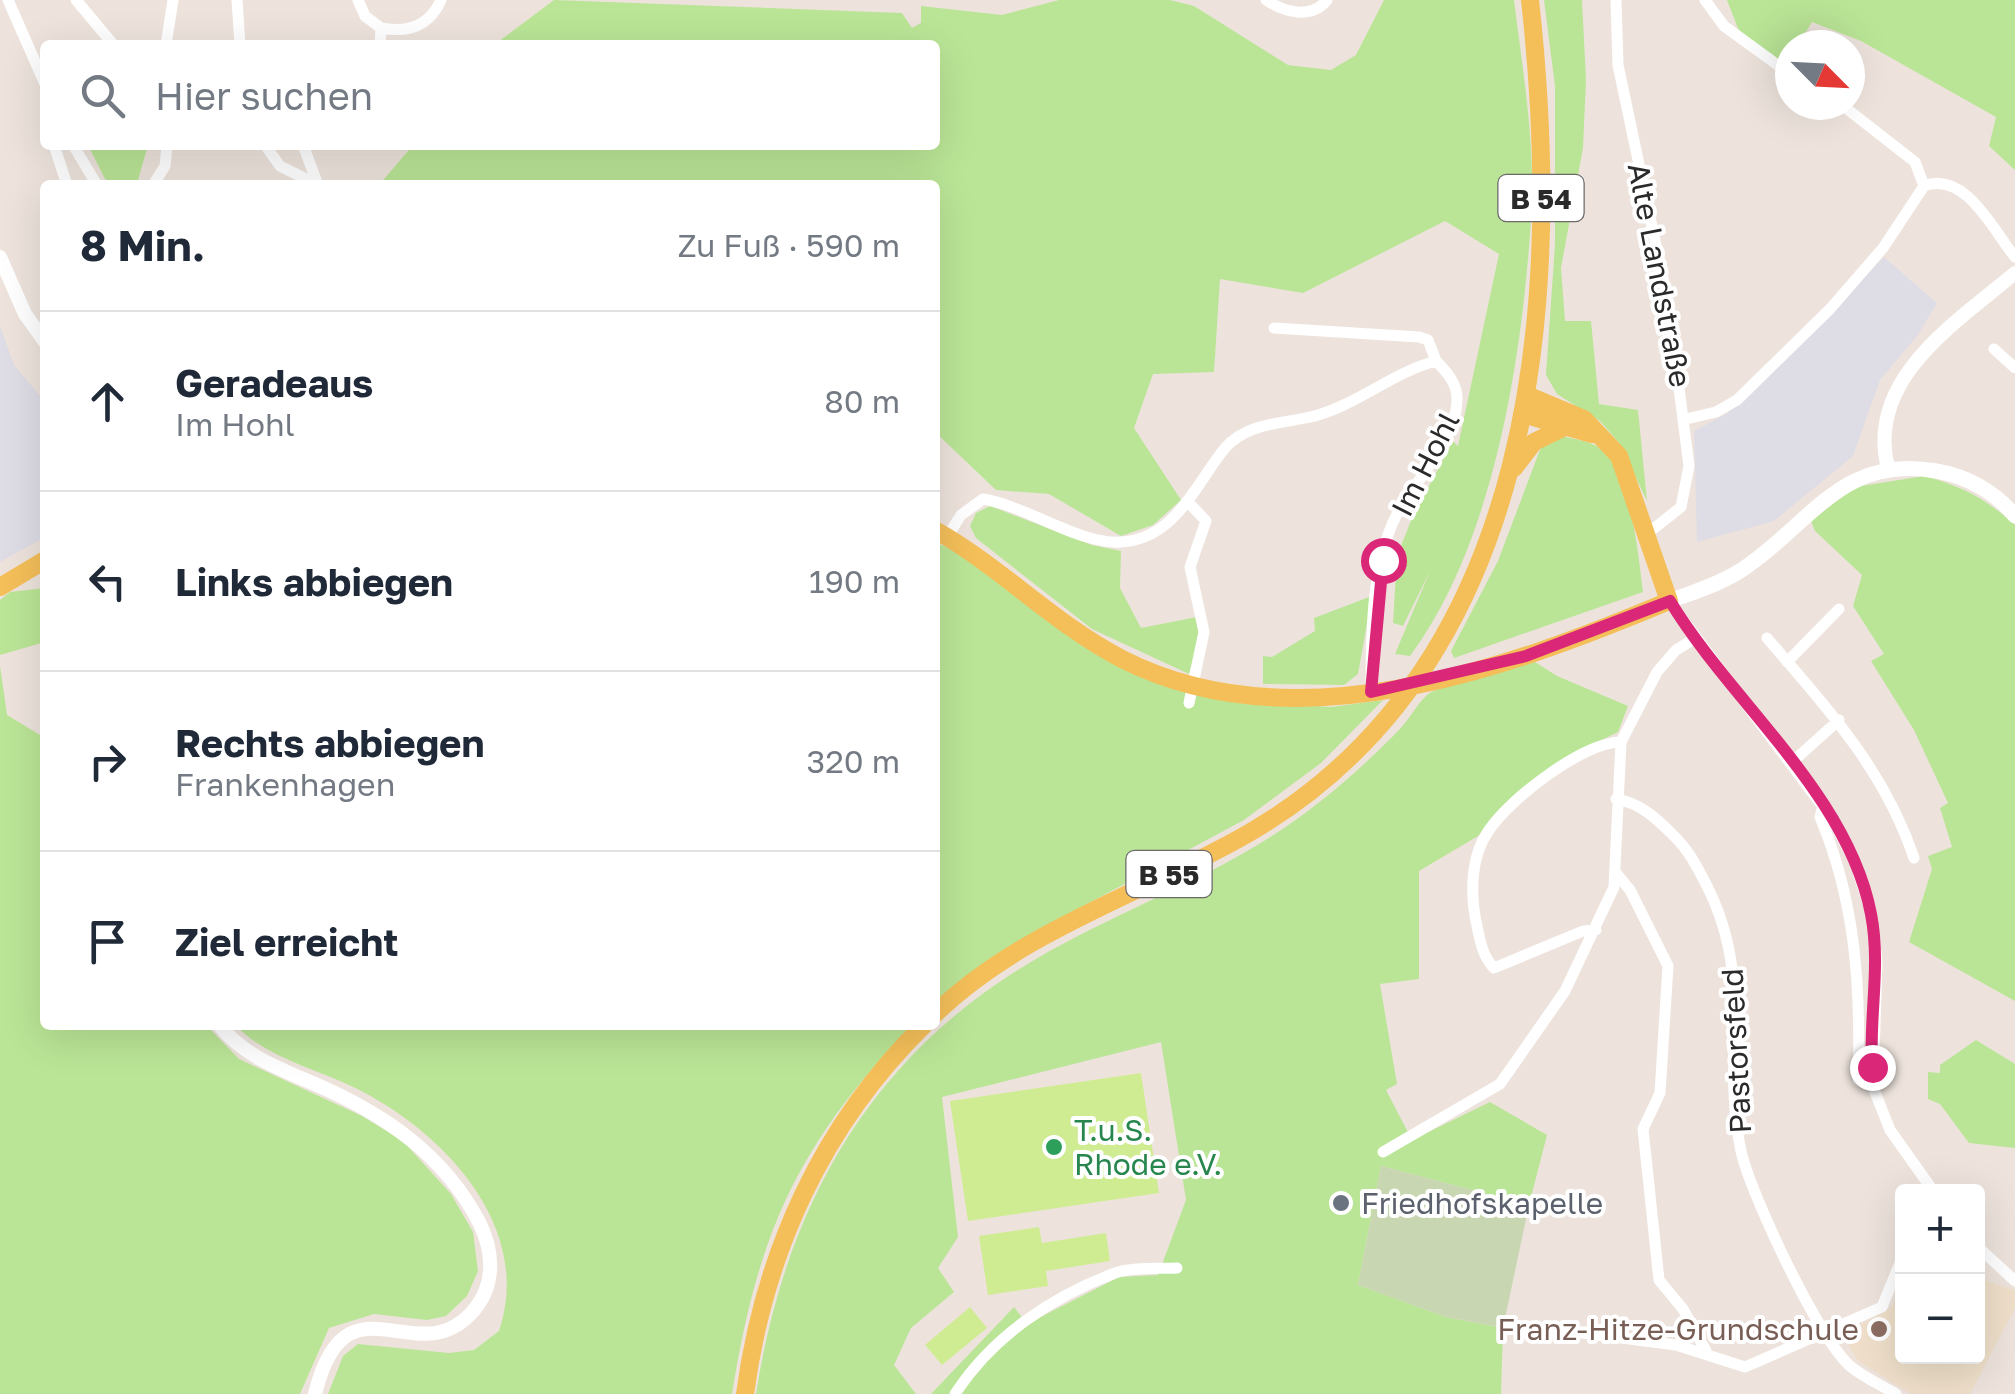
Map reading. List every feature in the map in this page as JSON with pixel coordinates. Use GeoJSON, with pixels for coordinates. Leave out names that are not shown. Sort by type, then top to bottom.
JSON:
{"type":"FeatureCollection","features":[{"type":"Feature","properties":{"kind":"main road","name":"B 54"},"geometry":{"type":"LineString","coordinates":[[1525,405],[1542,226],[1540,100],[1530,0]]}},
{"type":"Feature","properties":{"kind":"main road"},"geometry":{"type":"LineString","coordinates":[[1525,405],[1606,440]]}},
{"type":"Feature","properties":{"kind":"main road"},"geometry":{"type":"LineString","coordinates":[[1525,405],[1584,418],[1606,440],[1625,469],[1670,601]]}},
{"type":"Feature","properties":{"kind":"main road","name":"B 55"},"geometry":{"type":"LineString","coordinates":[[940,1011],[1031,947],[1252,832],[1325,777],[1388,716],[1450,628],[1486,551],[1525,405]]}},
{"type":"Feature","properties":{"kind":"main road"},"geometry":{"type":"LineString","coordinates":[[1510,472],[1534,442],[1569,425]]}},
{"type":"Feature","properties":{"kind":"main road"},"geometry":{"type":"LineString","coordinates":[[941,533],[1082,637],[1150,672],[1252,696],[1371,692],[1526,656],[1738,572],[1828,496],[1852,480],[1888,468],[1929,470],[1967,480],[2015,516]]}},
{"type":"Feature","properties":{"kind":"main road"},"geometry":{"type":"LineString","coordinates":[[0,587],[40,563]]}},
{"type":"Feature","properties":{"kind":"main road"},"geometry":{"type":"LineString","coordinates":[[745,1394],[757,1320],[799,1198],[861,1096],[920,1030]]}},
{"type":"Feature","properties":{"kind":"street"},"geometry":{"type":"LineString","coordinates":[[8,0],[40,73]]}},
{"type":"Feature","properties":{"kind":"street"},"geometry":{"type":"LineString","coordinates":[[76,0],[109,40]]}},
{"type":"Feature","properties":{"kind":"street"},"geometry":{"type":"LineString","coordinates":[[167,40],[172,0]]}},
{"type":"Feature","properties":{"kind":"street"},"geometry":{"type":"LineString","coordinates":[[237,0],[240,40]]}},
{"type":"Feature","properties":{"kind":"street"},"geometry":{"type":"LineString","coordinates":[[358,0],[365,16],[380,28],[413,28],[429,19],[440,0]]}},
{"type":"Feature","properties":{"kind":"street"},"geometry":{"type":"LineString","coordinates":[[1266,0],[1280,9],[1302,13],[1327,0]]}},
{"type":"Feature","properties":{"kind":"street","name":"Alte Landstraße"},"geometry":{"type":"LineString","coordinates":[[1616,0],[1618,65],[1668,302],[1686,419],[1687,491],[1676,514],[1647,534]]}},
{"type":"Feature","properties":{"kind":"street"},"geometry":{"type":"LineString","coordinates":[[1705,0],[1724,26],[1775,63]]}},
{"type":"Feature","properties":{"kind":"street"},"geometry":{"type":"LineString","coordinates":[[380,28],[380,40]]}},
{"type":"Feature","properties":{"kind":"street"},"geometry":{"type":"LineString","coordinates":[[1861,120],[1915,162],[1924,186]]}},
{"type":"Feature","properties":{"kind":"street"},"geometry":{"type":"LineString","coordinates":[[56,150],[65,180]]}},
{"type":"Feature","properties":{"kind":"street"},"geometry":{"type":"LineString","coordinates":[[76,150],[94,180]]}},
{"type":"Feature","properties":{"kind":"street"},"geometry":{"type":"LineString","coordinates":[[157,180],[165,166],[167,150]]}},
{"type":"Feature","properties":{"kind":"street"},"geometry":{"type":"LineString","coordinates":[[269,150],[280,166],[308,180]]}},
{"type":"Feature","properties":{"kind":"street"},"geometry":{"type":"LineString","coordinates":[[305,150],[316,180]]}},
{"type":"Feature","properties":{"kind":"street"},"geometry":{"type":"LineString","coordinates":[[1686,419],[1716,412],[1738,400],[1830,309],[1883,248],[1924,186],[1943,182],[1963,191],[2015,256]]}},
{"type":"Feature","properties":{"kind":"street"},"geometry":{"type":"LineString","coordinates":[[0,257],[25,314],[40,335]]}},
{"type":"Feature","properties":{"kind":"street"},"geometry":{"type":"LineString","coordinates":[[1888,468],[1886,435],[1900,383],[1942,334],[2015,273]]}},
{"type":"Feature","properties":{"kind":"street","name":"Im Hohl"},"geometry":{"type":"LineString","coordinates":[[1274,328],[1419,337],[1428,340],[1436,361],[1455,385],[1453,422],[1395,518],[1388,539],[1377,604],[1371,692]]}},
{"type":"Feature","properties":{"kind":"street"},"geometry":{"type":"LineString","coordinates":[[1994,349],[2015,368]]}},
{"type":"Feature","properties":{"kind":"street","name":"Im Hohl"},"geometry":{"type":"LineString","coordinates":[[941,533],[983,499],[1043,516],[1092,538],[1122,542],[1152,532],[1189,503],[1226,446],[1248,430],[1319,415],[1436,361]]}},
{"type":"Feature","properties":{"kind":"street"},"geometry":{"type":"LineString","coordinates":[[1189,503],[1206,521],[1190,567],[1204,632],[1189,704]]}},
{"type":"Feature","properties":{"kind":"street"},"geometry":{"type":"LineString","coordinates":[[1670,601],[1694,640],[1823,806],[1855,862],[1871,912],[1877,961],[1873,1088],[1890,1130],[1929,1184]]}},
{"type":"Feature","properties":{"kind":"street"},"geometry":{"type":"LineString","coordinates":[[1787,662],[1839,609]]}},
{"type":"Feature","properties":{"kind":"street"},"geometry":{"type":"LineString","coordinates":[[1766,638],[1839,720],[1878,776],[1914,858]]}},
{"type":"Feature","properties":{"kind":"street"},"geometry":{"type":"LineString","coordinates":[[1383,1152],[1500,1084],[1566,992],[1596,930],[1616,873],[1621,742],[1656,672],[1676,650],[1694,640]]}},
{"type":"Feature","properties":{"kind":"street"},"geometry":{"type":"LineString","coordinates":[[1791,763],[1839,720]]}},
{"type":"Feature","properties":{"kind":"street"},"geometry":{"type":"LineString","coordinates":[[1596,930],[1583,930],[1508,966],[1494,968],[1482,949],[1471,898],[1476,862],[1488,831],[1524,794],[1568,763],[1610,742],[1621,742]]}},
{"type":"Feature","properties":{"kind":"street","name":"Pastorsfeld"},"geometry":{"type":"LineString","coordinates":[[1616,799],[1642,808],[1687,848],[1724,921],[1736,971],[1736,1108],[1742,1154],[1786,1259],[1826,1332],[1849,1366],[1896,1394]]}},
{"type":"Feature","properties":{"kind":"street"},"geometry":{"type":"LineString","coordinates":[[1823,806],[1820,817],[1849,905],[1858,965],[1858,1080],[1873,1088]]}},
{"type":"Feature","properties":{"kind":"street"},"geometry":{"type":"LineString","coordinates":[[1616,873],[1630,890],[1668,966],[1660,1092],[1643,1129],[1659,1280],[1683,1309],[1706,1351]]}},
{"type":"Feature","properties":{"kind":"street"},"geometry":{"type":"LineString","coordinates":[[225,1030],[266,1063],[352,1100],[420,1144],[464,1198],[489,1246],[490,1277],[468,1317],[436,1334],[374,1328],[352,1332],[329,1352],[315,1394]]}},
{"type":"Feature","properties":{"kind":"street"},"geometry":{"type":"LineString","coordinates":[[1985,1254],[2015,1282]]}},
{"type":"Feature","properties":{"kind":"street"},"geometry":{"type":"LineString","coordinates":[[955,1394],[984,1355],[1023,1320],[1118,1272],[1177,1268]]}},
{"type":"Feature","properties":{"kind":"street"},"geometry":{"type":"LineString","coordinates":[[1522,1332],[1575,1332],[1706,1351],[1746,1367],[1882,1307],[1898,1274]]}},
{"type":"Feature","properties":{"kind":"shaded area"},"geometry":{"type":"Polygon","coordinates":[[[1884,257],[1937,303],[1918,335],[1880,380],[1853,456],[1774,521],[1697,542],[1694,431],[1728,413],[1884,257]]]}},
{"type":"Feature","properties":{"kind":"shaded area"},"geometry":{"type":"Polygon","coordinates":[[[0,326],[14,365],[40,396],[40,540],[0,562],[0,326]]]}},
{"type":"Feature","properties":{"kind":"shaded area","name":"Franz-Hitze-Grundschule"},"geometry":{"type":"Polygon","coordinates":[[[1985,1278],[2015,1290],[2015,1308],[1970,1394],[1911,1394],[1858,1361],[1843,1335],[1892,1307],[1895,1299],[1895,1364],[1985,1364],[1985,1278]]]}},
{"type":"Feature","properties":{"kind":"green space"},"geometry":{"type":"Polygon","coordinates":[[[554,0],[902,13],[912,28],[921,23],[921,6],[1002,15],[1059,0],[1170,0],[1194,6],[1288,65],[1331,70],[1356,55],[1384,0],[1514,0],[1532,165],[1527,274],[1499,448],[1463,560],[1439,611],[1410,656],[1395,654],[1430,571],[1403,626],[1393,623],[1397,556],[1412,518],[1453,441],[1458,446],[1499,254],[1445,221],[1303,293],[1220,279],[1214,372],[1153,374],[1134,428],[1181,500],[1153,525],[1121,536],[1049,494],[996,490],[940,437],[940,180],[383,180],[409,150],[940,150],[940,40],[501,40],[554,0]]]}},
{"type":"Feature","properties":{"kind":"green space"},"geometry":{"type":"Polygon","coordinates":[[[1544,0],[1582,0],[1586,80],[1583,148],[1561,268],[1565,321],[1591,321],[1599,404],[1638,410],[1647,501],[1620,444],[1600,421],[1557,394],[1546,375],[1555,244],[1555,86],[1544,0]]]}},
{"type":"Feature","properties":{"kind":"green space"},"geometry":{"type":"Polygon","coordinates":[[[1727,0],[2015,0],[2015,170],[1989,146],[1996,117],[1865,43],[1865,30],[1833,30],[1812,22],[1807,30],[1775,30],[1775,58],[1739,31],[1727,0]]]}},
{"type":"Feature","properties":{"kind":"green space"},"geometry":{"type":"Polygon","coordinates":[[[90,150],[147,150],[138,180],[105,179],[90,150]]]}},
{"type":"Feature","properties":{"kind":"green space"},"geometry":{"type":"Polygon","coordinates":[[[1562,436],[1597,446],[1615,467],[1632,520],[1643,592],[1454,658],[1451,651],[1498,561],[1541,447],[1562,436]]]}},
{"type":"Feature","properties":{"kind":"green space"},"geometry":{"type":"Polygon","coordinates":[[[1924,476],[1973,494],[2015,525],[2015,1001],[1909,942],[1932,869],[1928,856],[1952,847],[1940,808],[1948,803],[1914,730],[1871,661],[1884,654],[1853,606],[1862,575],[1815,531],[1811,521],[1855,487],[1924,476]]]}},
{"type":"Feature","properties":{"kind":"green space"},"geometry":{"type":"Polygon","coordinates":[[[990,506],[1092,545],[1121,551],[1120,588],[1141,628],[1197,617],[1199,636],[1189,674],[1092,629],[976,538],[970,526],[976,513],[990,506]]]}},
{"type":"Feature","properties":{"kind":"green space"},"geometry":{"type":"Polygon","coordinates":[[[940,544],[957,552],[1077,642],[1230,701],[1331,707],[1383,700],[1321,763],[1244,820],[1020,940],[940,998],[940,544]]]}},
{"type":"Feature","properties":{"kind":"green space"},"geometry":{"type":"Polygon","coordinates":[[[40,589],[40,643],[0,655],[0,600],[10,592],[40,589]]]}},
{"type":"Feature","properties":{"kind":"green space"},"geometry":{"type":"Polygon","coordinates":[[[1372,596],[1358,674],[1344,685],[1263,684],[1263,656],[1272,657],[1315,631],[1314,618],[1372,596]]]}},
{"type":"Feature","properties":{"kind":"green space"},"geometry":{"type":"Polygon","coordinates":[[[1535,662],[1557,676],[1628,706],[1618,732],[1563,759],[1519,793],[1478,836],[1419,871],[1419,979],[1380,984],[1397,1084],[1386,1090],[1412,1140],[1490,1102],[1547,1135],[1529,1205],[1381,1166],[1358,1285],[1446,1317],[1503,1328],[1501,1394],[931,1394],[1014,1307],[1027,1324],[1119,1277],[1158,1275],[1186,1200],[1161,1042],[942,1097],[958,1237],[938,1268],[954,1292],[911,1328],[894,1365],[916,1394],[756,1394],[789,1261],[813,1200],[844,1143],[882,1090],[926,1042],[977,998],[1036,959],[1208,872],[1282,829],[1368,761],[1427,695],[1462,681],[1535,662]]]}},
{"type":"Feature","properties":{"kind":"green space"},"geometry":{"type":"Polygon","coordinates":[[[0,666],[7,715],[40,735],[40,1030],[211,1030],[239,1059],[362,1116],[403,1141],[451,1194],[473,1232],[478,1271],[467,1296],[446,1316],[427,1320],[374,1314],[329,1328],[300,1394],[0,1394],[0,666]]]}},
{"type":"Feature","properties":{"kind":"green space"},"geometry":{"type":"Polygon","coordinates":[[[240,1030],[907,1030],[839,1110],[789,1193],[755,1284],[732,1394],[328,1394],[343,1356],[358,1344],[449,1353],[474,1350],[499,1331],[507,1291],[503,1253],[491,1217],[471,1184],[446,1153],[415,1126],[383,1103],[274,1053],[240,1030]]]}},
{"type":"Feature","properties":{"kind":"green space"},"geometry":{"type":"Polygon","coordinates":[[[1976,1040],[2015,1064],[2015,1148],[1969,1143],[1940,1104],[1928,1099],[1928,1072],[1940,1073],[1940,1065],[1976,1040]]]}},
{"type":"Feature","properties":{"kind":"green space","name":"T.u.S. Rhode e.V."},"geometry":{"type":"Polygon","coordinates":[[[1141,1073],[1159,1193],[968,1221],[950,1101],[1141,1073]]]}},
{"type":"Feature","properties":{"kind":"green space"},"geometry":{"type":"Polygon","coordinates":[[[1381,1166],[1529,1205],[1503,1328],[1446,1317],[1358,1285],[1381,1166]]]}},
{"type":"Feature","properties":{"kind":"green space"},"geometry":{"type":"Polygon","coordinates":[[[1039,1227],[1042,1243],[1106,1233],[1110,1261],[1046,1271],[1048,1286],[988,1295],[979,1236],[1039,1227]]]}},
{"type":"Feature","properties":{"kind":"green space"},"geometry":{"type":"Polygon","coordinates":[[[970,1307],[987,1328],[942,1365],[925,1345],[970,1307]]]}},
{"type":"Feature","properties":{"kind":"place","name":"T.u.S. Rhode e.V."},"geometry":{"type":"Point","coordinates":[1054,1147]}},
{"type":"Feature","properties":{"kind":"place","name":"Friedhofskapelle"},"geometry":{"type":"Point","coordinates":[1341,1203]}},
{"type":"Feature","properties":{"kind":"place","name":"Franz-Hitze-Grundschule"},"geometry":{"type":"Point","coordinates":[1879,1329]}},
{"type":"Feature","properties":{"kind":"route"},"geometry":{"type":"LineString","coordinates":[[1383,560],[1371,692],[1406,687],[1526,656],[1670,601],[1694,640],[1832,819],[1855,862],[1871,912],[1877,961],[1872,1067]]}}]}
